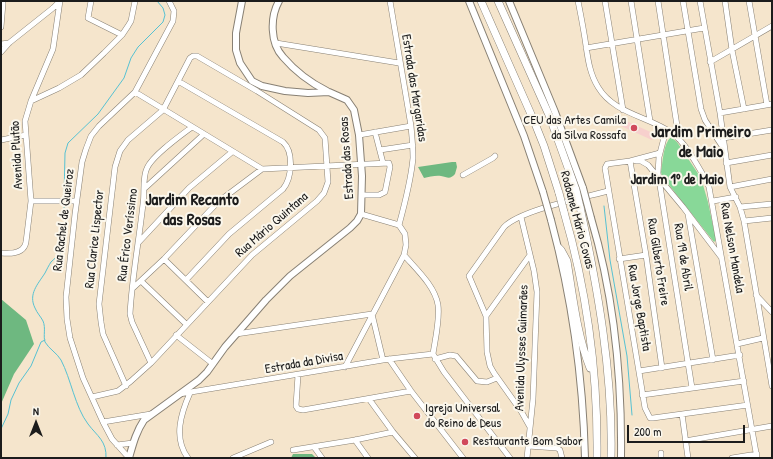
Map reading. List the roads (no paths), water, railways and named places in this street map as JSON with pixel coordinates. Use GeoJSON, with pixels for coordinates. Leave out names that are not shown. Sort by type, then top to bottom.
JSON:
{"type":"FeatureCollection","features":[{"type":"Feature","properties":{"kind":"highway","name":"Rodoanel Mário Covas"},"geometry":{"type":"LineString","coordinates":[[481,1],[534,121],[559,193],[578,265],[594,378],[597,418],[597,458]]}},
{"type":"Feature","properties":{"kind":"highway","name":"Rodoanel Mário Covas"},"geometry":{"type":"LineString","coordinates":[[498,1],[548,115],[576,190],[593,266],[605,350],[611,411],[611,458]]}},
{"type":"Feature","properties":{"kind":"highway"},"geometry":{"type":"LineString","coordinates":[[559,248],[566,261],[581,337],[586,357],[594,378]]}},
{"type":"Feature","properties":{"kind":"main road","name":"Estrada das Rosas"},"geometry":{"type":"LineString","coordinates":[[129,458],[139,427],[144,420],[199,380],[261,305],[290,276],[350,228],[361,214],[361,164],[359,135],[354,110],[348,100],[329,92],[308,93],[285,91],[262,86],[252,81],[240,63],[236,50],[236,33],[242,1]]}},
{"type":"Feature","properties":{"kind":"main road"},"geometry":{"type":"LineString","coordinates":[[279,1],[274,14],[273,30],[276,43],[282,57],[310,81],[329,92]]}},
{"type":"Feature","properties":{"kind":"main road"},"geometry":{"type":"LineString","coordinates":[[468,1],[524,136],[552,220],[569,299],[577,352],[582,399],[584,458]]}},
{"type":"Feature","properties":{"kind":"main road"},"geometry":{"type":"LineString","coordinates":[[509,1],[555,112],[583,188],[604,271],[614,331],[620,390],[621,458]]}},
{"type":"Feature","properties":{"kind":"street"},"geometry":{"type":"LineString","coordinates":[[1,52],[9,43],[51,10],[60,1]]}},
{"type":"Feature","properties":{"kind":"street","name":"Avenida Plutão"},"geometry":{"type":"LineString","coordinates":[[1,253],[19,252],[25,247],[31,201],[25,122],[31,101],[53,49],[60,1]]}},
{"type":"Feature","properties":{"kind":"street"},"geometry":{"type":"LineString","coordinates":[[91,1],[87,16],[88,18],[122,35]]}},
{"type":"Feature","properties":{"kind":"street"},"geometry":{"type":"LineString","coordinates":[[31,101],[59,88],[81,75],[122,35],[131,21],[135,1]]}},
{"type":"Feature","properties":{"kind":"street","name":"Rua Rachel de Queiroz"},"geometry":{"type":"LineString","coordinates":[[129,458],[117,446],[103,422],[84,378],[70,338],[66,308],[76,201],[82,162],[86,149],[91,136],[98,126],[135,92],[173,21],[174,11],[169,1]]}},
{"type":"Feature","properties":{"kind":"street","name":"Estrada das Margaridas"},"geometry":{"type":"LineString","coordinates":[[390,1],[399,62],[411,126],[413,157],[399,225]]}},
{"type":"Feature","properties":{"kind":"street","name":"Rua Nelson Mandela"},"geometry":{"type":"LineString","coordinates":[[578,1],[590,69],[598,87],[615,106],[666,130],[679,139],[710,187],[757,456]]}},
{"type":"Feature","properties":{"kind":"street"},"geometry":{"type":"LineString","coordinates":[[605,1],[623,110]]}},
{"type":"Feature","properties":{"kind":"street"},"geometry":{"type":"LineString","coordinates":[[631,1],[650,122]]}},
{"type":"Feature","properties":{"kind":"street"},"geometry":{"type":"LineString","coordinates":[[658,1],[679,139]]}},
{"type":"Feature","properties":{"kind":"street"},"geometry":{"type":"LineString","coordinates":[[682,1],[701,109],[705,120],[724,150]]}},
{"type":"Feature","properties":{"kind":"street"},"geometry":{"type":"LineString","coordinates":[[700,1],[720,113],[730,187],[736,197],[744,221],[763,338],[770,357],[772,386]]}},
{"type":"Feature","properties":{"kind":"street"},"geometry":{"type":"LineString","coordinates":[[724,1],[744,108]]}},
{"type":"Feature","properties":{"kind":"street"},"geometry":{"type":"LineString","coordinates":[[720,113],[769,104],[749,1]]}},
{"type":"Feature","properties":{"kind":"street"},"geometry":{"type":"LineString","coordinates":[[1,27],[3,3]]}},
{"type":"Feature","properties":{"kind":"street"},"geometry":{"type":"LineString","coordinates":[[51,10],[59,12]]}},
{"type":"Feature","properties":{"kind":"street"},"geometry":{"type":"LineString","coordinates":[[710,62],[772,26]]}},
{"type":"Feature","properties":{"kind":"street"},"geometry":{"type":"LineString","coordinates":[[586,48],[704,28]]}},
{"type":"Feature","properties":{"kind":"street"},"geometry":{"type":"LineString","coordinates":[[1,44],[9,43]]}},
{"type":"Feature","properties":{"kind":"street"},"geometry":{"type":"LineString","coordinates":[[276,43],[399,62]]}},
{"type":"Feature","properties":{"kind":"street","name":"Rua Mário Quintana"},"geometry":{"type":"LineString","coordinates":[[92,397],[111,393],[126,386],[151,363],[252,254],[318,201],[327,187],[328,165],[325,138],[319,130],[202,58],[193,56],[190,58],[178,82]]}},
{"type":"Feature","properties":{"kind":"street"},"geometry":{"type":"LineString","coordinates":[[163,110],[178,82],[282,142],[288,150],[290,168],[288,181],[283,189],[229,234],[186,280]]}},
{"type":"Feature","properties":{"kind":"street"},"geometry":{"type":"LineString","coordinates":[[36,89],[40,92],[47,93]]}},
{"type":"Feature","properties":{"kind":"street"},"geometry":{"type":"LineString","coordinates":[[135,92],[262,169],[389,163],[390,165],[384,192],[379,195],[362,195]]}},
{"type":"Feature","properties":{"kind":"street","name":"Rua Clarice Lispector"},"geometry":{"type":"LineString","coordinates":[[126,386],[103,334],[99,304],[115,167],[120,151],[128,140],[163,110]]}},
{"type":"Feature","properties":{"kind":"street"},"geometry":{"type":"LineString","coordinates":[[359,135],[411,126]]}},
{"type":"Feature","properties":{"kind":"street","name":"Rua Érico Veríssimo"},"geometry":{"type":"LineString","coordinates":[[151,363],[132,322],[130,314],[145,188],[145,174],[149,164],[192,127]]}},
{"type":"Feature","properties":{"kind":"street","name":"Rua 19 de Abril"},"geometry":{"type":"LineString","coordinates":[[666,130],[658,165],[659,178],[692,388]]}},
{"type":"Feature","properties":{"kind":"street"},"geometry":{"type":"LineString","coordinates":[[723,138],[772,130]]}},
{"type":"Feature","properties":{"kind":"street"},"geometry":{"type":"LineString","coordinates":[[376,132],[383,163]]}},
{"type":"Feature","properties":{"kind":"street"},"geometry":{"type":"LineString","coordinates":[[145,188],[204,134]]}},
{"type":"Feature","properties":{"kind":"street"},"geometry":{"type":"LineString","coordinates":[[1,140],[26,135]]}},
{"type":"Feature","properties":{"kind":"street"},"geometry":{"type":"LineString","coordinates":[[380,150],[412,145]]}},
{"type":"Feature","properties":{"kind":"street"},"geometry":{"type":"LineString","coordinates":[[138,244],[150,229],[189,188],[232,152]]}},
{"type":"Feature","properties":{"kind":"street"},"geometry":{"type":"LineString","coordinates":[[632,160],[660,154]]}},
{"type":"Feature","properties":{"kind":"street"},"geometry":{"type":"LineString","coordinates":[[726,163],[772,155]]}},
{"type":"Feature","properties":{"kind":"street"},"geometry":{"type":"LineString","coordinates":[[463,175],[495,156]]}},
{"type":"Feature","properties":{"kind":"street"},"geometry":{"type":"LineString","coordinates":[[632,160],[641,161],[648,165],[722,257]]}},
{"type":"Feature","properties":{"kind":"street","name":"Rua Jorge Baptista"},"geometry":{"type":"LineString","coordinates":[[632,160],[607,164],[605,168],[642,395],[645,408],[650,418],[682,414]]}},
{"type":"Feature","properties":{"kind":"street","name":"Rua Gilberto Freire"},"geometry":{"type":"LineString","coordinates":[[632,160],[662,368]]}},
{"type":"Feature","properties":{"kind":"street"},"geometry":{"type":"LineString","coordinates":[[133,288],[164,259],[218,202],[262,169]]}},
{"type":"Feature","properties":{"kind":"street"},"geometry":{"type":"LineString","coordinates":[[730,187],[772,179]]}},
{"type":"Feature","properties":{"kind":"street"},"geometry":{"type":"LineString","coordinates":[[530,427],[521,411],[497,378],[488,360],[486,316],[469,276],[504,227],[513,220],[534,212],[608,191]]}},
{"type":"Feature","properties":{"kind":"street"},"geometry":{"type":"LineString","coordinates":[[713,201],[736,197]]}},
{"type":"Feature","properties":{"kind":"street"},"geometry":{"type":"LineString","coordinates":[[31,201],[76,201]]}},
{"type":"Feature","properties":{"kind":"street"},"geometry":{"type":"LineString","coordinates":[[740,207],[772,204]]}},
{"type":"Feature","properties":{"kind":"street"},"geometry":{"type":"LineString","coordinates":[[345,367],[404,255],[406,245],[405,234],[399,225],[361,214]]}},
{"type":"Feature","properties":{"kind":"street"},"geometry":{"type":"LineString","coordinates":[[688,214],[713,360]]}},
{"type":"Feature","properties":{"kind":"street","name":"Avenida Ulysses Guimarães"},"geometry":{"type":"LineString","coordinates":[[521,217],[537,292],[531,413],[527,458]]}},
{"type":"Feature","properties":{"kind":"street"},"geometry":{"type":"LineString","coordinates":[[744,221],[772,220]]}},
{"type":"Feature","properties":{"kind":"street"},"geometry":{"type":"LineString","coordinates":[[140,228],[150,229]]}},
{"type":"Feature","properties":{"kind":"street"},"geometry":{"type":"LineString","coordinates":[[404,255],[429,285],[437,300],[438,312],[434,357],[510,458]]}},
{"type":"Feature","properties":{"kind":"street"},"geometry":{"type":"LineString","coordinates":[[486,316],[530,255]]}},
{"type":"Feature","properties":{"kind":"street"},"geometry":{"type":"LineString","coordinates":[[619,259],[646,256]]}},
{"type":"Feature","properties":{"kind":"street"},"geometry":{"type":"LineString","coordinates":[[164,259],[208,302]]}},
{"type":"Feature","properties":{"kind":"street"},"geometry":{"type":"LineString","coordinates":[[142,281],[186,324]]}},
{"type":"Feature","properties":{"kind":"street"},"geometry":{"type":"LineString","coordinates":[[755,294],[772,312]]}},
{"type":"Feature","properties":{"kind":"street"},"geometry":{"type":"LineString","coordinates":[[236,334],[372,314]]}},
{"type":"Feature","properties":{"kind":"street"},"geometry":{"type":"LineString","coordinates":[[372,314],[383,360]]}},
{"type":"Feature","properties":{"kind":"street"},"geometry":{"type":"LineString","coordinates":[[176,335],[213,364]]}},
{"type":"Feature","properties":{"kind":"street"},"geometry":{"type":"LineString","coordinates":[[737,344],[763,338]]}},
{"type":"Feature","properties":{"kind":"street","name":"Estrada da Divisa"},"geometry":{"type":"LineString","coordinates":[[178,394],[389,359],[453,355],[456,356],[477,381],[487,382],[497,378]]}},
{"type":"Feature","properties":{"kind":"street"},"geometry":{"type":"LineString","coordinates":[[639,371],[740,355]]}},
{"type":"Feature","properties":{"kind":"street"},"geometry":{"type":"LineString","coordinates":[[389,359],[411,391],[463,458]]}},
{"type":"Feature","properties":{"kind":"street"},"geometry":{"type":"LineString","coordinates":[[298,375],[296,406],[298,409],[302,410],[309,410],[411,391]]}},
{"type":"Feature","properties":{"kind":"street"},"geometry":{"type":"LineString","coordinates":[[642,395],[744,381]]}},
{"type":"Feature","properties":{"kind":"street"},"geometry":{"type":"LineString","coordinates":[[188,458],[181,442],[180,428],[183,407],[190,393]]}},
{"type":"Feature","properties":{"kind":"street"},"geometry":{"type":"LineString","coordinates":[[369,399],[393,432],[415,458]]}},
{"type":"Feature","properties":{"kind":"street"},"geometry":{"type":"LineString","coordinates":[[688,458],[682,414],[748,405]]}},
{"type":"Feature","properties":{"kind":"street"},"geometry":{"type":"LineString","coordinates":[[521,411],[531,413]]}},
{"type":"Feature","properties":{"kind":"street"},"geometry":{"type":"LineString","coordinates":[[103,422],[151,414]]}},
{"type":"Feature","properties":{"kind":"street"},"geometry":{"type":"LineString","coordinates":[[686,441],[772,426]]}},
{"type":"Feature","properties":{"kind":"street"},"geometry":{"type":"LineString","coordinates":[[293,450],[393,432]]}},
{"type":"Feature","properties":{"kind":"street"},"geometry":{"type":"LineString","coordinates":[[355,440],[368,458]]}},
{"type":"Feature","properties":{"kind":"street"},"geometry":{"type":"LineString","coordinates":[[233,458],[271,442]]}},
{"type":"Feature","properties":{"kind":"street"},"geometry":{"type":"LineString","coordinates":[[117,446],[133,443]]}},
{"type":"Feature","properties":{"kind":"street"},"geometry":{"type":"LineString","coordinates":[[528,446],[557,448],[560,450],[562,458]]}},
{"type":"Feature","properties":{"kind":"street"},"geometry":{"type":"LineString","coordinates":[[314,447],[322,458]]}},
{"type":"Feature","properties":{"kind":"street"},"geometry":{"type":"LineString","coordinates":[[732,458],[757,456]]}},
{"type":"Feature","properties":{"kind":"waterway"},"geometry":{"type":"LineString","coordinates":[[64,199],[65,153],[68,143],[98,114],[124,78],[131,58],[138,47],[163,22],[165,15],[163,8],[157,1]]}},
{"type":"Feature","properties":{"kind":"waterway"},"geometry":{"type":"LineString","coordinates":[[64,204],[66,233],[64,247],[60,254],[51,262],[37,285],[33,294],[33,303],[44,324],[45,342],[61,360],[80,410],[88,424],[105,447],[106,458]]}},
{"type":"Feature","properties":{"kind":"waterway"},"geometry":{"type":"LineString","coordinates":[[604,206],[610,260],[627,356],[632,415]]}},
{"type":"Feature","properties":{"kind":"waterway"},"geometry":{"type":"LineString","coordinates":[[1,429],[8,414],[11,400],[19,383],[31,366],[41,342],[45,340]]}},
{"type":"Feature","properties":{"kind":"place","name":"CEU das Artes Camila da Silva Rossafa"},"geometry":{"type":"Point","coordinates":[634,128]}},
{"type":"Feature","properties":{"kind":"place","name":"Igreja Universal do Reino de Deus"},"geometry":{"type":"Point","coordinates":[417,416]}},
{"type":"Feature","properties":{"kind":"place","name":"Restaurante Bom Sabor"},"geometry":{"type":"Point","coordinates":[465,442]}},
{"type":"Feature","properties":{"kind":"district","name":"Jardim Primeiro de Maio"},"geometry":{"type":"Point","coordinates":[701,142]}},
{"type":"Feature","properties":{"kind":"district","name":"Jardim 1º de Maio"},"geometry":{"type":"Point","coordinates":[677,180]}},
{"type":"Feature","properties":{"kind":"district","name":"Jardim Recanto das Rosas"},"geometry":{"type":"Point","coordinates":[192,210]}}]}
